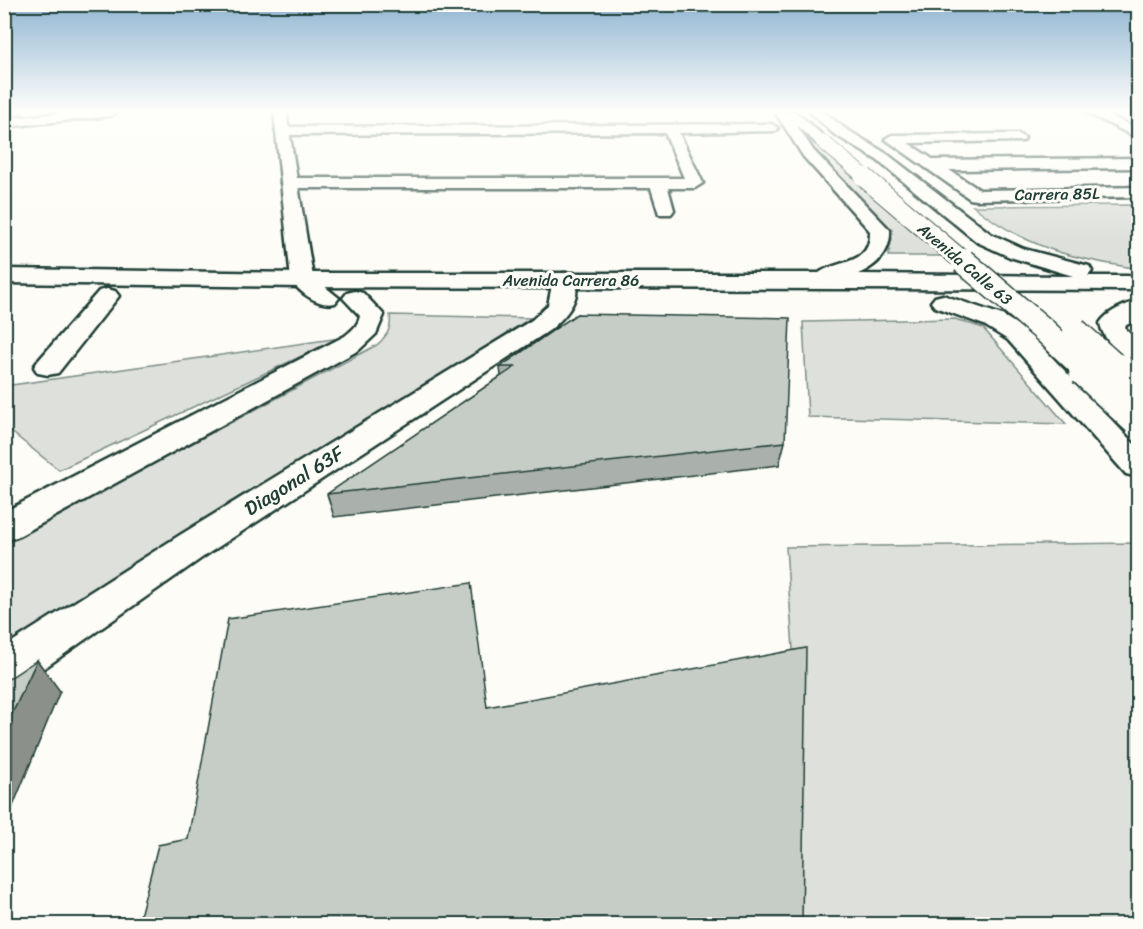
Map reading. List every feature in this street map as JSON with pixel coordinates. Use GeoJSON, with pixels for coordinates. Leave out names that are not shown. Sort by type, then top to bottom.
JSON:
{"type":"FeatureCollection","features":[{"type":"Feature","properties":{"kind":"main road"},"geometry":{"type":"LineString","coordinates":[[4,528],[350,344],[364,333],[372,322],[372,315],[302,280],[285,155]]}},
{"type":"Feature","properties":{"kind":"main road"},"geometry":{"type":"LineString","coordinates":[[289,183],[694,183],[685,155]]}},
{"type":"Feature","properties":{"kind":"main road"},"geometry":{"type":"LineString","coordinates":[[810,155],[876,225],[882,238],[874,254],[864,262],[840,273],[810,280]]}},
{"type":"Feature","properties":{"kind":"main road","name":"Avenida Calle 63"},"geometry":{"type":"LineString","coordinates":[[846,155],[1045,331],[1138,420]]}},
{"type":"Feature","properties":{"kind":"main road","name":"Avenida Calle 63"},"geometry":{"type":"LineString","coordinates":[[849,155],[1009,276],[1081,334],[1138,386]]}},
{"type":"Feature","properties":{"kind":"main road"},"geometry":{"type":"LineString","coordinates":[[879,155],[984,238],[1017,253],[1044,261],[1138,282]]}},
{"type":"Feature","properties":{"kind":"main road"},"geometry":{"type":"LineString","coordinates":[[917,155],[931,165],[1138,164]]}},
{"type":"Feature","properties":{"kind":"main road","name":"Carrera 85L"},"geometry":{"type":"LineString","coordinates":[[931,165],[976,195],[1138,192]]}},
{"type":"Feature","properties":{"kind":"main road"},"geometry":{"type":"LineString","coordinates":[[658,183],[665,210]]}},
{"type":"Feature","properties":{"kind":"main road","name":"Avenida Carrera 86"},"geometry":{"type":"LineString","coordinates":[[4,276],[302,280],[943,302],[1138,306]]}},
{"type":"Feature","properties":{"kind":"main road","name":"Avenida Carrera 86"},"geometry":{"type":"LineString","coordinates":[[4,294],[341,298],[810,280],[1138,282]]}},
{"type":"Feature","properties":{"kind":"main road","name":"Diagonal 63F"},"geometry":{"type":"LineString","coordinates":[[4,671],[193,545],[541,325],[557,312],[564,290]]}},
{"type":"Feature","properties":{"kind":"main road"},"geometry":{"type":"LineString","coordinates":[[48,367],[107,296]]}},
{"type":"Feature","properties":{"kind":"main road"},"geometry":{"type":"LineString","coordinates":[[943,302],[993,320],[1017,335],[1138,467]]}},
{"type":"Feature","properties":{"kind":"main road"},"geometry":{"type":"LineString","coordinates":[[1138,306],[1112,323],[1114,333],[1138,355]]}},
{"type":"Feature","properties":{"kind":"shaded area"},"geometry":{"type":"Polygon","coordinates":[[[818,155],[828,155],[942,256],[888,256],[892,238],[887,229],[818,155]]]}},
{"type":"Feature","properties":{"kind":"shaded area"},"geometry":{"type":"Polygon","coordinates":[[[1138,205],[1138,269],[1051,250],[1013,233],[973,206],[1138,205]]]}},
{"type":"Feature","properties":{"kind":"shaded area"},"geometry":{"type":"Polygon","coordinates":[[[390,315],[531,318],[5,651],[5,543],[377,345],[388,332],[390,315]]]}},
{"type":"Feature","properties":{"kind":"shaded area"},"geometry":{"type":"Polygon","coordinates":[[[955,319],[983,328],[1066,424],[808,417],[803,322],[955,319]]]}},
{"type":"Feature","properties":{"kind":"shaded area"},"geometry":{"type":"Polygon","coordinates":[[[340,338],[59,470],[5,427],[5,386],[340,338]]]}},
{"type":"Feature","properties":{"kind":"shaded area"},"geometry":{"type":"Polygon","coordinates":[[[1138,543],[1138,924],[789,924],[795,679],[786,547],[1138,543]]]}},
{"type":"Feature","properties":{"kind":"building"},"geometry":{"type":"Polygon","coordinates":[[[577,314],[790,318],[785,442],[327,494],[515,367],[500,367],[577,314]]]}},
{"type":"Feature","properties":{"kind":"building"},"geometry":{"type":"Polygon","coordinates":[[[471,583],[487,707],[806,648],[802,924],[138,924],[158,845],[188,839],[228,619],[471,583]]]}},
{"type":"Feature","properties":{"kind":"building"},"geometry":{"type":"Polygon","coordinates":[[[37,660],[4,731],[4,682],[37,660]]]}}]}
